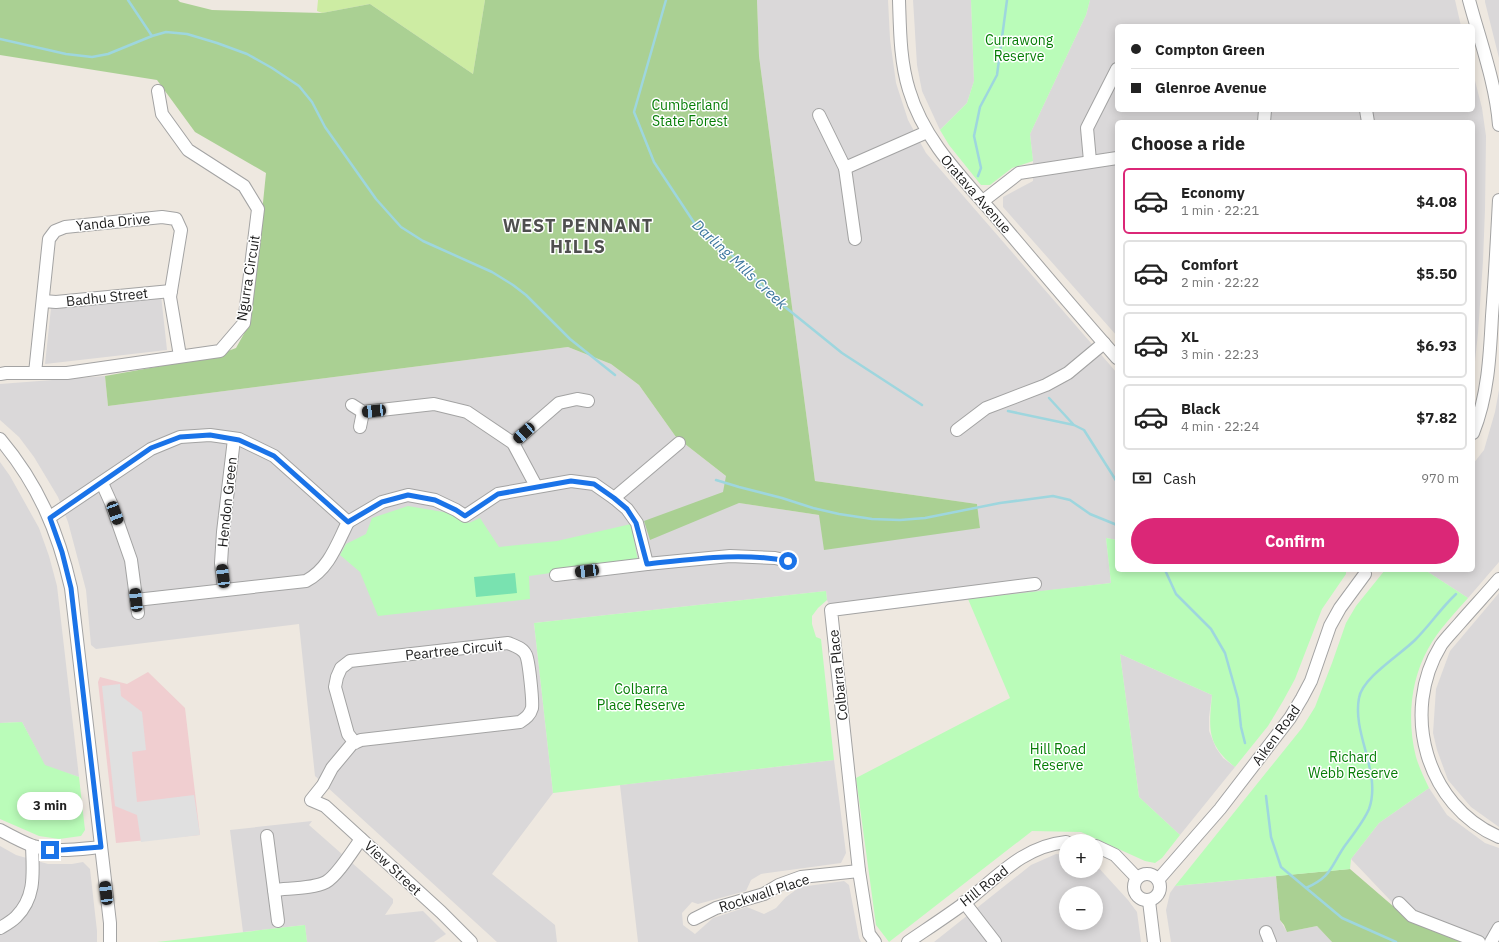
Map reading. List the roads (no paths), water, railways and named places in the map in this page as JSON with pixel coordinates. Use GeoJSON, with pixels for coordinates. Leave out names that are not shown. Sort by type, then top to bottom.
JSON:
{"type":"FeatureCollection","features":[{"type":"Feature","properties":{"kind":"street","name":"Oratava Avenue"},"geometry":{"type":"LineString","coordinates":[[899,0],[902,56],[905,74],[909,91],[927,132],[943,156],[1115,356]]}},
{"type":"Feature","properties":{"kind":"street"},"geometry":{"type":"LineString","coordinates":[[1469,0],[1498,110],[1499,125]]}},
{"type":"Feature","properties":{"kind":"street"},"geometry":{"type":"LineString","coordinates":[[1472,12],[1474,0]]}},
{"type":"Feature","properties":{"kind":"street"},"geometry":{"type":"LineString","coordinates":[[1090,161],[1087,128],[1115,73]]}},
{"type":"Feature","properties":{"kind":"street","name":"Ngurra Circuit"},"geometry":{"type":"LineString","coordinates":[[0,374],[67,373],[220,351],[244,323],[258,209],[244,186],[188,150],[162,114],[158,91]]}},
{"type":"Feature","properties":{"kind":"street"},"geometry":{"type":"LineString","coordinates":[[819,115],[845,168],[855,239]]}},
{"type":"Feature","properties":{"kind":"street"},"geometry":{"type":"LineString","coordinates":[[845,168],[927,132]]}},
{"type":"Feature","properties":{"kind":"street"},"geometry":{"type":"LineString","coordinates":[[983,201],[1019,173],[1115,158]]}},
{"type":"Feature","properties":{"kind":"street"},"geometry":{"type":"LineString","coordinates":[[1475,426],[1483,399],[1488,370],[1497,253],[1499,200]]}},
{"type":"Feature","properties":{"kind":"street","name":"Yanda Drive"},"geometry":{"type":"LineString","coordinates":[[35,373],[49,239],[55,231],[65,227],[162,217],[176,219],[181,230],[170,297],[180,356]]}},
{"type":"Feature","properties":{"kind":"street","name":"Badhu Street"},"geometry":{"type":"LineString","coordinates":[[43,301],[56,302],[171,291]]}},
{"type":"Feature","properties":{"kind":"street"},"geometry":{"type":"LineString","coordinates":[[957,430],[986,408],[1046,386],[1068,374],[1104,343]]}},
{"type":"Feature","properties":{"kind":"street"},"geometry":{"type":"LineString","coordinates":[[514,443],[559,403],[577,399],[588,401]]}},
{"type":"Feature","properties":{"kind":"street"},"geometry":{"type":"LineString","coordinates":[[352,405],[363,412],[434,404],[467,412],[514,443],[536,486]]}},
{"type":"Feature","properties":{"kind":"street"},"geometry":{"type":"LineString","coordinates":[[360,427],[363,412]]}},
{"type":"Feature","properties":{"kind":"street"},"geometry":{"type":"LineString","coordinates":[[50,518],[151,448],[180,437],[210,435],[239,440],[274,456],[348,522]]}},
{"type":"Feature","properties":{"kind":"street"},"geometry":{"type":"LineString","coordinates":[[0,439],[14,456],[50,518],[62,552],[71,588],[110,923],[110,942]]}},
{"type":"Feature","properties":{"kind":"street","name":"Hendon Green"},"geometry":{"type":"LineString","coordinates":[[224,589],[221,564],[222,532],[234,439]]}},
{"type":"Feature","properties":{"kind":"street"},"geometry":{"type":"LineString","coordinates":[[614,498],[679,443]]}},
{"type":"Feature","properties":{"kind":"street"},"geometry":{"type":"LineString","coordinates":[[136,600],[306,581],[316,576],[328,564],[348,522],[382,502],[408,495],[435,500],[465,516],[498,494],[536,486],[571,481],[594,484],[627,509],[636,523],[647,564]]}},
{"type":"Feature","properties":{"kind":"street"},"geometry":{"type":"LineString","coordinates":[[102,483],[129,553],[138,613]]}},
{"type":"Feature","properties":{"kind":"street"},"geometry":{"type":"LineString","coordinates":[[556,575],[730,556],[775,558],[788,561]]}},
{"type":"Feature","properties":{"kind":"street","name":"Aiken Road"},"geometry":{"type":"LineString","coordinates":[[1158,880],[1220,809],[1290,718],[1311,681],[1330,626],[1340,608],[1367,572]]}},
{"type":"Feature","properties":{"kind":"street"},"geometry":{"type":"LineString","coordinates":[[1499,579],[1442,644],[1431,668],[1423,692],[1422,722],[1425,749],[1435,777],[1450,800],[1470,821],[1499,838]]}},
{"type":"Feature","properties":{"kind":"street","name":"Colbarra Place"},"geometry":{"type":"LineString","coordinates":[[875,942],[870,934],[859,871],[831,610],[1034,584]]}},
{"type":"Feature","properties":{"kind":"street","name":"Peartree Circuit"},"geometry":{"type":"LineString","coordinates":[[508,643],[522,649],[527,656],[532,708],[529,715],[520,722],[361,740],[355,743],[348,734],[335,687],[341,668],[350,661],[508,643]]}},
{"type":"Feature","properties":{"kind":"street","name":"View Street"},"geometry":{"type":"LineString","coordinates":[[355,743],[352,744],[332,768],[323,785],[311,800],[325,806],[472,942]]}},
{"type":"Feature","properties":{"kind":"street"},"geometry":{"type":"LineString","coordinates":[[0,830],[32,846],[57,850],[101,847]]}},
{"type":"Feature","properties":{"kind":"street"},"geometry":{"type":"LineString","coordinates":[[267,836],[278,921]]}},
{"type":"Feature","properties":{"kind":"street"},"geometry":{"type":"LineString","coordinates":[[274,890],[325,883],[333,876],[361,839]]}},
{"type":"Feature","properties":{"kind":"street","name":"Hill Road"},"geometry":{"type":"LineString","coordinates":[[908,942],[964,902],[1029,852],[1042,846],[1059,843]]}},
{"type":"Feature","properties":{"kind":"street"},"geometry":{"type":"LineString","coordinates":[[0,928],[15,918],[27,902],[33,881],[32,846]]}},
{"type":"Feature","properties":{"kind":"street"},"geometry":{"type":"LineString","coordinates":[[1103,849],[1115,855],[1137,878]]}},
{"type":"Feature","properties":{"kind":"street","name":"Rockwall Place"},"geometry":{"type":"LineString","coordinates":[[694,919],[716,908],[764,894],[779,885],[801,878],[859,871]]}},
{"type":"Feature","properties":{"kind":"street"},"geometry":{"type":"LineString","coordinates":[[1151,874],[1158,880],[1160,890],[1159,894],[1149,901],[1140,899],[1134,892],[1134,883],[1137,878],[1151,874]]}},
{"type":"Feature","properties":{"kind":"street"},"geometry":{"type":"LineString","coordinates":[[1149,901],[1154,942]]}},
{"type":"Feature","properties":{"kind":"street"},"geometry":{"type":"LineString","coordinates":[[964,902],[995,942]]}},
{"type":"Feature","properties":{"kind":"street"},"geometry":{"type":"LineString","coordinates":[[1399,903],[1412,916],[1479,942]]}},
{"type":"Feature","properties":{"kind":"street"},"geometry":{"type":"LineString","coordinates":[[1491,942],[1499,928]]}},
{"type":"Feature","properties":{"kind":"waterway"},"geometry":{"type":"LineString","coordinates":[[128,0],[152,36]]}},
{"type":"Feature","properties":{"kind":"waterway","name":"Darling Mills Creek"},"geometry":{"type":"LineString","coordinates":[[666,0],[634,112],[654,162],[695,224],[724,247],[774,298],[842,353],[922,405]]}},
{"type":"Feature","properties":{"kind":"waterway"},"geometry":{"type":"LineString","coordinates":[[978,176],[981,168],[974,136],[980,107],[997,75],[1007,0]]}},
{"type":"Feature","properties":{"kind":"waterway"},"geometry":{"type":"LineString","coordinates":[[0,39],[66,54],[92,57],[108,54],[152,36],[166,32],[187,34],[247,54],[299,86],[312,102],[325,127],[376,199],[401,227],[423,241],[492,272],[513,285],[526,295],[570,339],[615,375]]}},
{"type":"Feature","properties":{"kind":"waterway"},"geometry":{"type":"LineString","coordinates":[[1049,398],[1073,424]]}},
{"type":"Feature","properties":{"kind":"waterway","name":"Darling Mills Creek"},"geometry":{"type":"LineString","coordinates":[[1008,411],[1074,425],[1084,430],[1115,479]]}},
{"type":"Feature","properties":{"kind":"waterway"},"geometry":{"type":"LineString","coordinates":[[716,480],[813,508],[872,519],[900,520],[925,518],[1000,503],[1053,496],[1070,500],[1090,514],[1115,524]]}},
{"type":"Feature","properties":{"kind":"waterway","name":"Darling Mills Creek"},"geometry":{"type":"LineString","coordinates":[[1166,572],[1176,594],[1211,629],[1225,653],[1238,699],[1241,727],[1245,743]]}},
{"type":"Feature","properties":{"kind":"waterway"},"geometry":{"type":"LineString","coordinates":[[1306,888],[1321,880],[1329,871],[1369,809],[1372,795],[1372,782],[1359,725],[1358,712],[1359,698],[1362,690],[1374,675],[1415,640],[1456,594]]}},
{"type":"Feature","properties":{"kind":"waterway","name":"Darling Mills Creek"},"geometry":{"type":"LineString","coordinates":[[1266,796],[1271,837],[1281,867],[1342,918],[1396,942]]}},
{"type":"Feature","properties":{"kind":"district","name":"WEST PENNANT HILLS"},"geometry":{"type":"Point","coordinates":[578,235]}},
{"type":"Feature","properties":{"kind":"park label","name":"Currawong Reserve"},"geometry":{"type":"Point","coordinates":[1019,48]}},
{"type":"Feature","properties":{"kind":"park label","name":"Cumberland State Forest"},"geometry":{"type":"Point","coordinates":[690,114]}},
{"type":"Feature","properties":{"kind":"park label","name":"Colbarra Place Reserve"},"geometry":{"type":"Point","coordinates":[641,698]}},
{"type":"Feature","properties":{"kind":"park label","name":"Hill Road Reserve"},"geometry":{"type":"Point","coordinates":[1058,758]}},
{"type":"Feature","properties":{"kind":"park label","name":"Richard Webb Reserve"},"geometry":{"type":"Point","coordinates":[1353,766]}}]}
